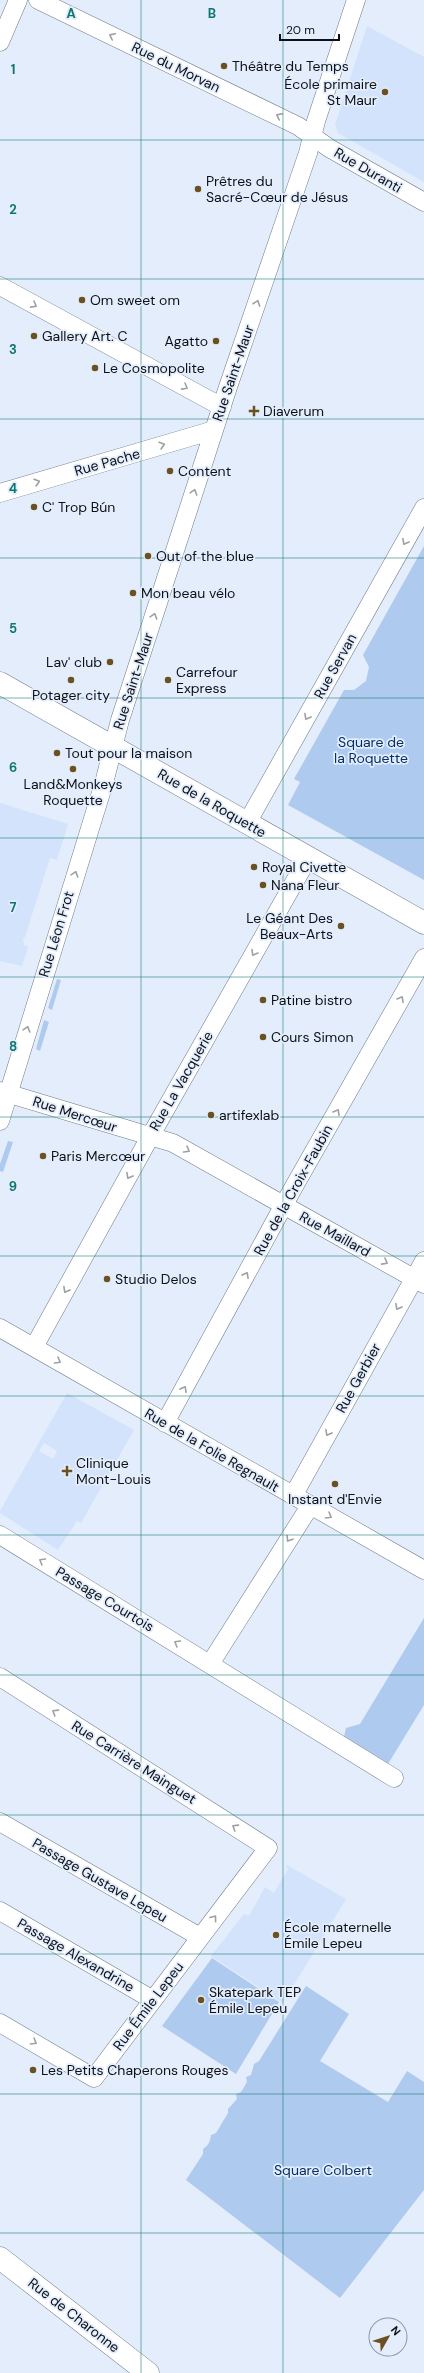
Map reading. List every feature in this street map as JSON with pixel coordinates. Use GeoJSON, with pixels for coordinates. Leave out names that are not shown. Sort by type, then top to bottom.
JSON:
{"type":"FeatureCollection","features":[{"type":"Feature","properties":{"kind":"street"},"geometry":{"type":"LineString","coordinates":[[0,42],[18,0]]}},
{"type":"Feature","properties":{"kind":"street","name":"Rue du Morvan"},"geometry":{"type":"LineString","coordinates":[[38,0],[298,126],[313,136]]}},
{"type":"Feature","properties":{"kind":"street","name":"Rue Saint-Maur"},"geometry":{"type":"LineString","coordinates":[[113,747],[214,430],[313,136],[356,0]]}},
{"type":"Feature","properties":{"kind":"street","name":"Rue Duranti"},"geometry":{"type":"LineString","coordinates":[[313,136],[329,148],[424,202]]}},
{"type":"Feature","properties":{"kind":"street"},"geometry":{"type":"LineString","coordinates":[[0,286],[222,407]]}},
{"type":"Feature","properties":{"kind":"street","name":"Rue Pache"},"geometry":{"type":"LineString","coordinates":[[0,493],[214,430]]}},
{"type":"Feature","properties":{"kind":"street","name":"Rue Servan"},"geometry":{"type":"LineString","coordinates":[[247,823],[424,508]]}},
{"type":"Feature","properties":{"kind":"street","name":"Rue de la Roquette"},"geometry":{"type":"LineString","coordinates":[[0,683],[308,858],[362,886],[424,923]]}},
{"type":"Feature","properties":{"kind":"street","name":"Rue Léon Frot"},"geometry":{"type":"LineString","coordinates":[[0,1121],[4,1092],[104,783],[113,747]]}},
{"type":"Feature","properties":{"kind":"street","name":"Rue La Vacquerie"},"geometry":{"type":"LineString","coordinates":[[34,1347],[151,1135],[308,858]]}},
{"type":"Feature","properties":{"kind":"street","name":"Rue de la Croix-Faubin"},"geometry":{"type":"LineString","coordinates":[[166,1424],[284,1206],[424,958]]}},
{"type":"Feature","properties":{"kind":"street","name":"Rue Mercœur"},"geometry":{"type":"LineString","coordinates":[[4,1092],[132,1132],[151,1135]]}},
{"type":"Feature","properties":{"kind":"street","name":"Rue Maillard"},"geometry":{"type":"LineString","coordinates":[[151,1135],[173,1143],[419,1281]]}},
{"type":"Feature","properties":{"kind":"street","name":"Rue Gerbier"},"geometry":{"type":"LineString","coordinates":[[293,1496],[419,1281],[424,1261]]}},
{"type":"Feature","properties":{"kind":"street","name":"Rue de la Folie Regnault"},"geometry":{"type":"LineString","coordinates":[[0,1328],[424,1570]]}},
{"type":"Feature","properties":{"kind":"street"},"geometry":{"type":"LineString","coordinates":[[210,1664],[310,1506]]}},
{"type":"Feature","properties":{"kind":"street","name":"Passage Courtois"},"geometry":{"type":"LineString","coordinates":[[0,1535],[394,1778]]}},
{"type":"Feature","properties":{"kind":"street","name":"Rue Carrière Mainguet"},"geometry":{"type":"LineString","coordinates":[[0,1677],[268,1848]]}},
{"type":"Feature","properties":{"kind":"street","name":"Passage Gustave Lepeu"},"geometry":{"type":"LineString","coordinates":[[0,1822],[200,1937]]}},
{"type":"Feature","properties":{"kind":"street","name":"Rue Émile Lepeu"},"geometry":{"type":"LineString","coordinates":[[0,2023],[94,2078],[268,1848]]}},
{"type":"Feature","properties":{"kind":"street","name":"Passage Alexandrine"},"geometry":{"type":"LineString","coordinates":[[0,1911],[153,2000]]}},
{"type":"Feature","properties":{"kind":"street","name":"Rue de Charonne"},"geometry":{"type":"LineString","coordinates":[[0,2258],[148,2373]]}},
{"type":"Feature","properties":{"kind":"shaded area","name":"École primaire St Maur"},"geometry":{"type":"Polygon","coordinates":[[[367,26],[424,57],[424,182],[338,133],[335,125],[367,26]]]}},
{"type":"Feature","properties":{"kind":"shaded area"},"geometry":{"type":"Polygon","coordinates":[[[0,803],[68,824],[57,860],[50,858],[25,937],[23,939],[24,945],[28,947],[22,966],[0,961],[0,803]]]}},
{"type":"Feature","properties":{"kind":"shaded area","name":"Clinique Mont-Louis"},"geometry":{"type":"Polygon","coordinates":[[[67,1393],[134,1430],[81,1523],[77,1521],[58,1550],[0,1513],[67,1393]],[[44,1443],[39,1451],[53,1459],[57,1451],[44,1443]]]}},
{"type":"Feature","properties":{"kind":"shaded area","name":"École maternelle Émile Lepeu"},"geometry":{"type":"Polygon","coordinates":[[[287,1865],[346,1899],[283,2003],[211,1956],[244,1914],[249,1916],[265,1887],[274,1893],[288,1869],[286,1867],[287,1865]]]}},
{"type":"Feature","properties":{"kind":"green space","name":"Square de la Roquette"},"geometry":{"type":"Polygon","coordinates":[[[424,546],[424,880],[288,805],[300,782],[294,779],[344,690],[354,690],[366,681],[369,667],[363,655],[424,546]]]}},
{"type":"Feature","properties":{"kind":"green space"},"geometry":{"type":"Polygon","coordinates":[[[57,979],[61,980],[52,1010],[48,1008],[57,979]]]}},
{"type":"Feature","properties":{"kind":"green space"},"geometry":{"type":"Polygon","coordinates":[[[44,1020],[49,1022],[40,1051],[36,1049],[44,1020]]]}},
{"type":"Feature","properties":{"kind":"green space"},"geometry":{"type":"Polygon","coordinates":[[[8,1141],[13,1142],[3,1172],[0,1171],[0,1164],[8,1141]]]}},
{"type":"Feature","properties":{"kind":"green space"},"geometry":{"type":"Polygon","coordinates":[[[424,1618],[424,1705],[388,1764],[344,1737],[346,1728],[360,1724],[424,1618]]]}},
{"type":"Feature","properties":{"kind":"green space"},"geometry":{"type":"Polygon","coordinates":[[[212,1958],[279,2002],[236,2074],[162,2026],[212,1958]]]}},
{"type":"Feature","properties":{"kind":"green space","name":"Square Colbert"},"geometry":{"type":"Polygon","coordinates":[[[306,1986],[349,2014],[320,2061],[388,2102],[407,2071],[424,2082],[424,2190],[340,2298],[186,2180],[203,2154],[203,2149],[209,2143],[211,2135],[216,2133],[228,2113],[228,2109],[237,2099],[236,2094],[241,2092],[247,2082],[246,2077],[251,2075],[254,2064],[259,2061],[306,1986]]]}},
{"type":"Feature","properties":{"kind":"place","name":"Théâtre du Temps"},"geometry":{"type":"Point","coordinates":[224,66]}},
{"type":"Feature","properties":{"kind":"place","name":"École primaire St Maur"},"geometry":{"type":"Point","coordinates":[385,92]}},
{"type":"Feature","properties":{"kind":"place","name":"Prêtres du Sacré-Cœur de Jésus"},"geometry":{"type":"Point","coordinates":[198,189]}},
{"type":"Feature","properties":{"kind":"place","name":"Om sweet om"},"geometry":{"type":"Point","coordinates":[82,300]}},
{"type":"Feature","properties":{"kind":"place","name":"Gallery Art. C"},"geometry":{"type":"Point","coordinates":[34,336]}},
{"type":"Feature","properties":{"kind":"place","name":"Agatto"},"geometry":{"type":"Point","coordinates":[216,341]}},
{"type":"Feature","properties":{"kind":"place","name":"Le Cosmopolite"},"geometry":{"type":"Point","coordinates":[95,368]}},
{"type":"Feature","properties":{"kind":"place","name":"Diaverum"},"geometry":{"type":"Point","coordinates":[254,411]}},
{"type":"Feature","properties":{"kind":"place","name":"Content"},"geometry":{"type":"Point","coordinates":[170,471]}},
{"type":"Feature","properties":{"kind":"place","name":"C' Trop Bún"},"geometry":{"type":"Point","coordinates":[34,507]}},
{"type":"Feature","properties":{"kind":"place","name":"Out of the blue"},"geometry":{"type":"Point","coordinates":[148,556]}},
{"type":"Feature","properties":{"kind":"place","name":"Mon beau vélo"},"geometry":{"type":"Point","coordinates":[133,593]}},
{"type":"Feature","properties":{"kind":"place","name":"Lav' club"},"geometry":{"type":"Point","coordinates":[110,662]}},
{"type":"Feature","properties":{"kind":"place","name":"Potager city"},"geometry":{"type":"Point","coordinates":[71,680]}},
{"type":"Feature","properties":{"kind":"place","name":"Carrefour Express"},"geometry":{"type":"Point","coordinates":[168,680]}},
{"type":"Feature","properties":{"kind":"place","name":"Tout pour la maison"},"geometry":{"type":"Point","coordinates":[57,753]}},
{"type":"Feature","properties":{"kind":"place","name":"Land&Monkeys Roquette"},"geometry":{"type":"Point","coordinates":[73,769]}},
{"type":"Feature","properties":{"kind":"place","name":"Royal Civette"},"geometry":{"type":"Point","coordinates":[254,867]}},
{"type":"Feature","properties":{"kind":"place","name":"Nana Fleur"},"geometry":{"type":"Point","coordinates":[263,885]}},
{"type":"Feature","properties":{"kind":"place","name":"Le Géant Des Beaux-Arts"},"geometry":{"type":"Point","coordinates":[341,926]}},
{"type":"Feature","properties":{"kind":"place","name":"Patine bistro"},"geometry":{"type":"Point","coordinates":[263,1000]}},
{"type":"Feature","properties":{"kind":"place","name":"Cours Simon"},"geometry":{"type":"Point","coordinates":[263,1037]}},
{"type":"Feature","properties":{"kind":"place","name":"artifexlab"},"geometry":{"type":"Point","coordinates":[211,1115]}},
{"type":"Feature","properties":{"kind":"place","name":"Paris Mercœur"},"geometry":{"type":"Point","coordinates":[43,1156]}},
{"type":"Feature","properties":{"kind":"place","name":"Studio Delos"},"geometry":{"type":"Point","coordinates":[107,1279]}},
{"type":"Feature","properties":{"kind":"place","name":"Clinique Mont-Louis"},"geometry":{"type":"Point","coordinates":[67,1471]}},
{"type":"Feature","properties":{"kind":"place","name":"Instant d'Envie"},"geometry":{"type":"Point","coordinates":[335,1484]}},
{"type":"Feature","properties":{"kind":"place","name":"École maternelle Émile Lepeu"},"geometry":{"type":"Point","coordinates":[276,1935]}},
{"type":"Feature","properties":{"kind":"place","name":"Skatepark TEP Émile Lepeu"},"geometry":{"type":"Point","coordinates":[201,2000]}},
{"type":"Feature","properties":{"kind":"place","name":"Les Petits Chaperons Rouges"},"geometry":{"type":"Point","coordinates":[33,2070]}}]}
